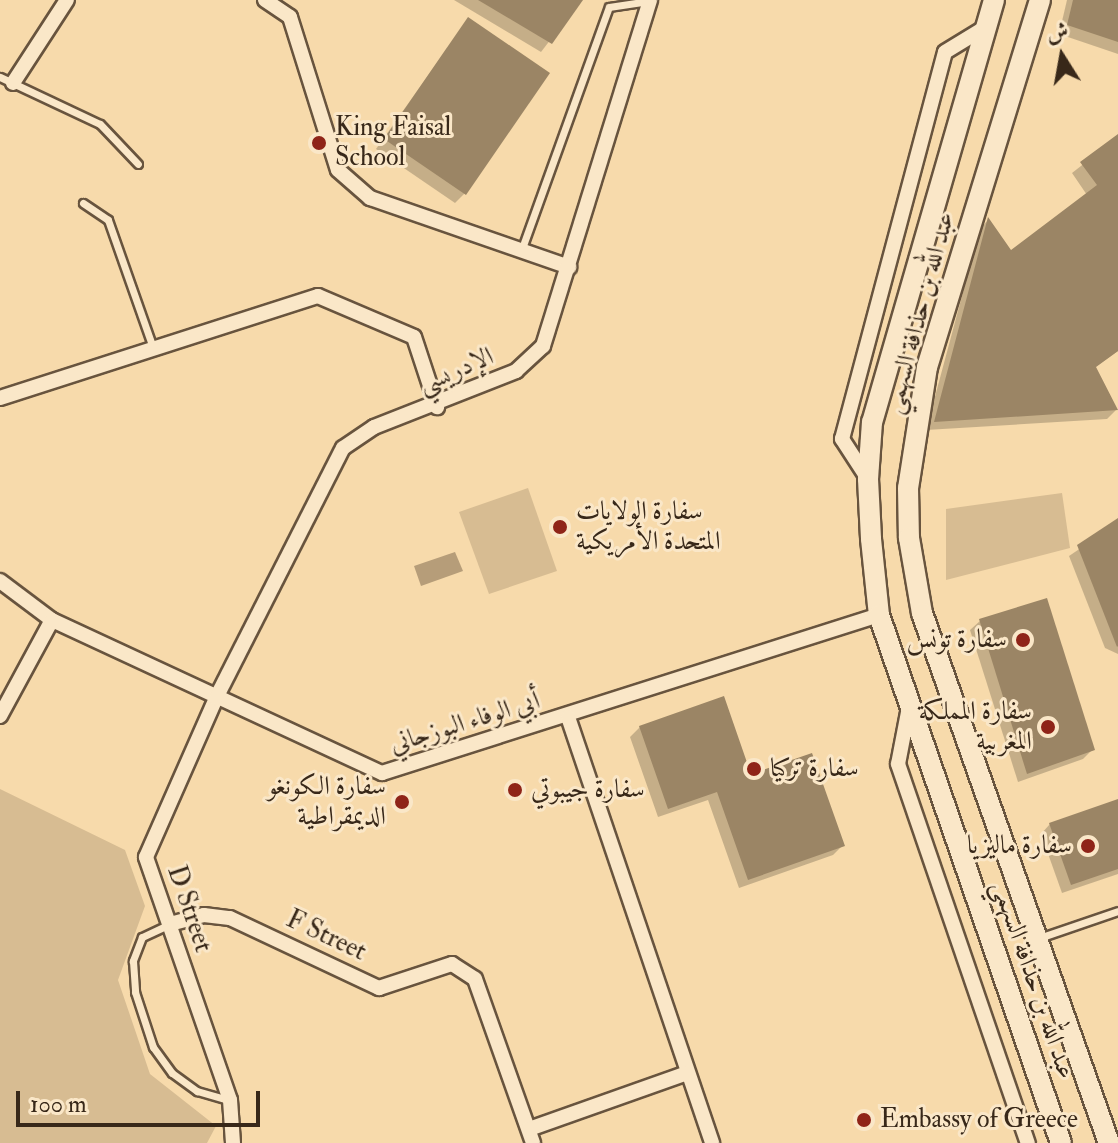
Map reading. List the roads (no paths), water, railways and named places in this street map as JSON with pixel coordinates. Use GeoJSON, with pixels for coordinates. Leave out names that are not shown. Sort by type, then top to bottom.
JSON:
{"type":"FeatureCollection","features":[{"type":"Feature","properties":{"kind":"street"},"geometry":{"type":"LineString","coordinates":[[6,80],[67,0]]}},
{"type":"Feature","properties":{"kind":"street"},"geometry":{"type":"LineString","coordinates":[[265,0],[290,17],[338,170],[370,198],[569,267]]}},
{"type":"Feature","properties":{"kind":"street","name":"عبد الله بن حذافة السهمي"},"geometry":{"type":"LineString","coordinates":[[994,0],[872,422],[868,479],[879,615],[1061,1143]]}},
{"type":"Feature","properties":{"kind":"street","name":"عبد الله بن حذافة السهمي"},"geometry":{"type":"LineString","coordinates":[[1040,0],[927,367],[908,488],[909,538],[922,613],[1109,1143]]}},
{"type":"Feature","properties":{"kind":"street","name":"الإدريسي"},"geometry":{"type":"LineString","coordinates":[[216,698],[343,448],[374,427],[437,407],[516,371],[543,346],[650,1]]}},
{"type":"Feature","properties":{"kind":"street"},"geometry":{"type":"LineString","coordinates":[[868,479],[842,439],[945,52],[986,27]]}},
{"type":"Feature","properties":{"kind":"street"},"geometry":{"type":"LineString","coordinates":[[0,398],[318,296],[414,337],[437,407]]}},
{"type":"Feature","properties":{"kind":"street","name":"أبي الوفاء البوزجاني"},"geometry":{"type":"LineString","coordinates":[[0,581],[52,620],[382,773],[568,717],[879,615]]}},
{"type":"Feature","properties":{"kind":"street"},"geometry":{"type":"LineString","coordinates":[[0,716],[52,620]]}},
{"type":"Feature","properties":{"kind":"street","name":"D Street"},"geometry":{"type":"LineString","coordinates":[[216,698],[146,857],[230,1100],[233,1143]]}},
{"type":"Feature","properties":{"kind":"street"},"geometry":{"type":"LineString","coordinates":[[910,703],[898,764],[1028,1143]]}},
{"type":"Feature","properties":{"kind":"street"},"geometry":{"type":"LineString","coordinates":[[568,717],[712,1143]]}},
{"type":"Feature","properties":{"kind":"street","name":"F Street"},"geometry":{"type":"LineString","coordinates":[[170,924],[204,915],[230,918],[379,988],[452,964],[475,979],[531,1136]]}},
{"type":"Feature","properties":{"kind":"street"},"geometry":{"type":"LineString","coordinates":[[531,1136],[687,1073]]}},
{"type":"Feature","properties":{"kind":"lane"},"geometry":{"type":"LineString","coordinates":[[521,251],[609,7],[650,1]]}},
{"type":"Feature","properties":{"kind":"lane"},"geometry":{"type":"LineString","coordinates":[[6,80],[100,124],[138,164]]}},
{"type":"Feature","properties":{"kind":"lane"},"geometry":{"type":"LineString","coordinates":[[83,203],[108,220],[154,350]]}},
{"type":"Feature","properties":{"kind":"lane"},"geometry":{"type":"LineString","coordinates":[[1037,939],[1118,911]]}},
{"type":"Feature","properties":{"kind":"lane"},"geometry":{"type":"LineString","coordinates":[[170,924],[142,937],[133,961],[135,992],[153,1047],[172,1073],[197,1091],[230,1100]]}},
{"type":"Feature","properties":{"kind":"place","name":"King Faisal School"},"geometry":{"type":"Point","coordinates":[319,143]}},
{"type":"Feature","properties":{"kind":"place","name":"سفارة الولايات المتحدة الأمريكية"},"geometry":{"type":"Point","coordinates":[560,527]}},
{"type":"Feature","properties":{"kind":"place","name":"سفارة تونس"},"geometry":{"type":"Point","coordinates":[1023,640]}},
{"type":"Feature","properties":{"kind":"place","name":"سفارة المملكة المغربية"},"geometry":{"type":"Point","coordinates":[1048,727]}},
{"type":"Feature","properties":{"kind":"place","name":"سفارة تركيا"},"geometry":{"type":"Point","coordinates":[754,769]}},
{"type":"Feature","properties":{"kind":"place","name":"سفارة جيبوتي"},"geometry":{"type":"Point","coordinates":[515,790]}},
{"type":"Feature","properties":{"kind":"place","name":"سفارة الكونغو الديمقراطية"},"geometry":{"type":"Point","coordinates":[402,802]}},
{"type":"Feature","properties":{"kind":"place","name":"سفارة ماليزيا"},"geometry":{"type":"Point","coordinates":[1088,846]}},
{"type":"Feature","properties":{"kind":"place","name":"Embassy of Greece"},"geometry":{"type":"Point","coordinates":[864,1120]}}]}
